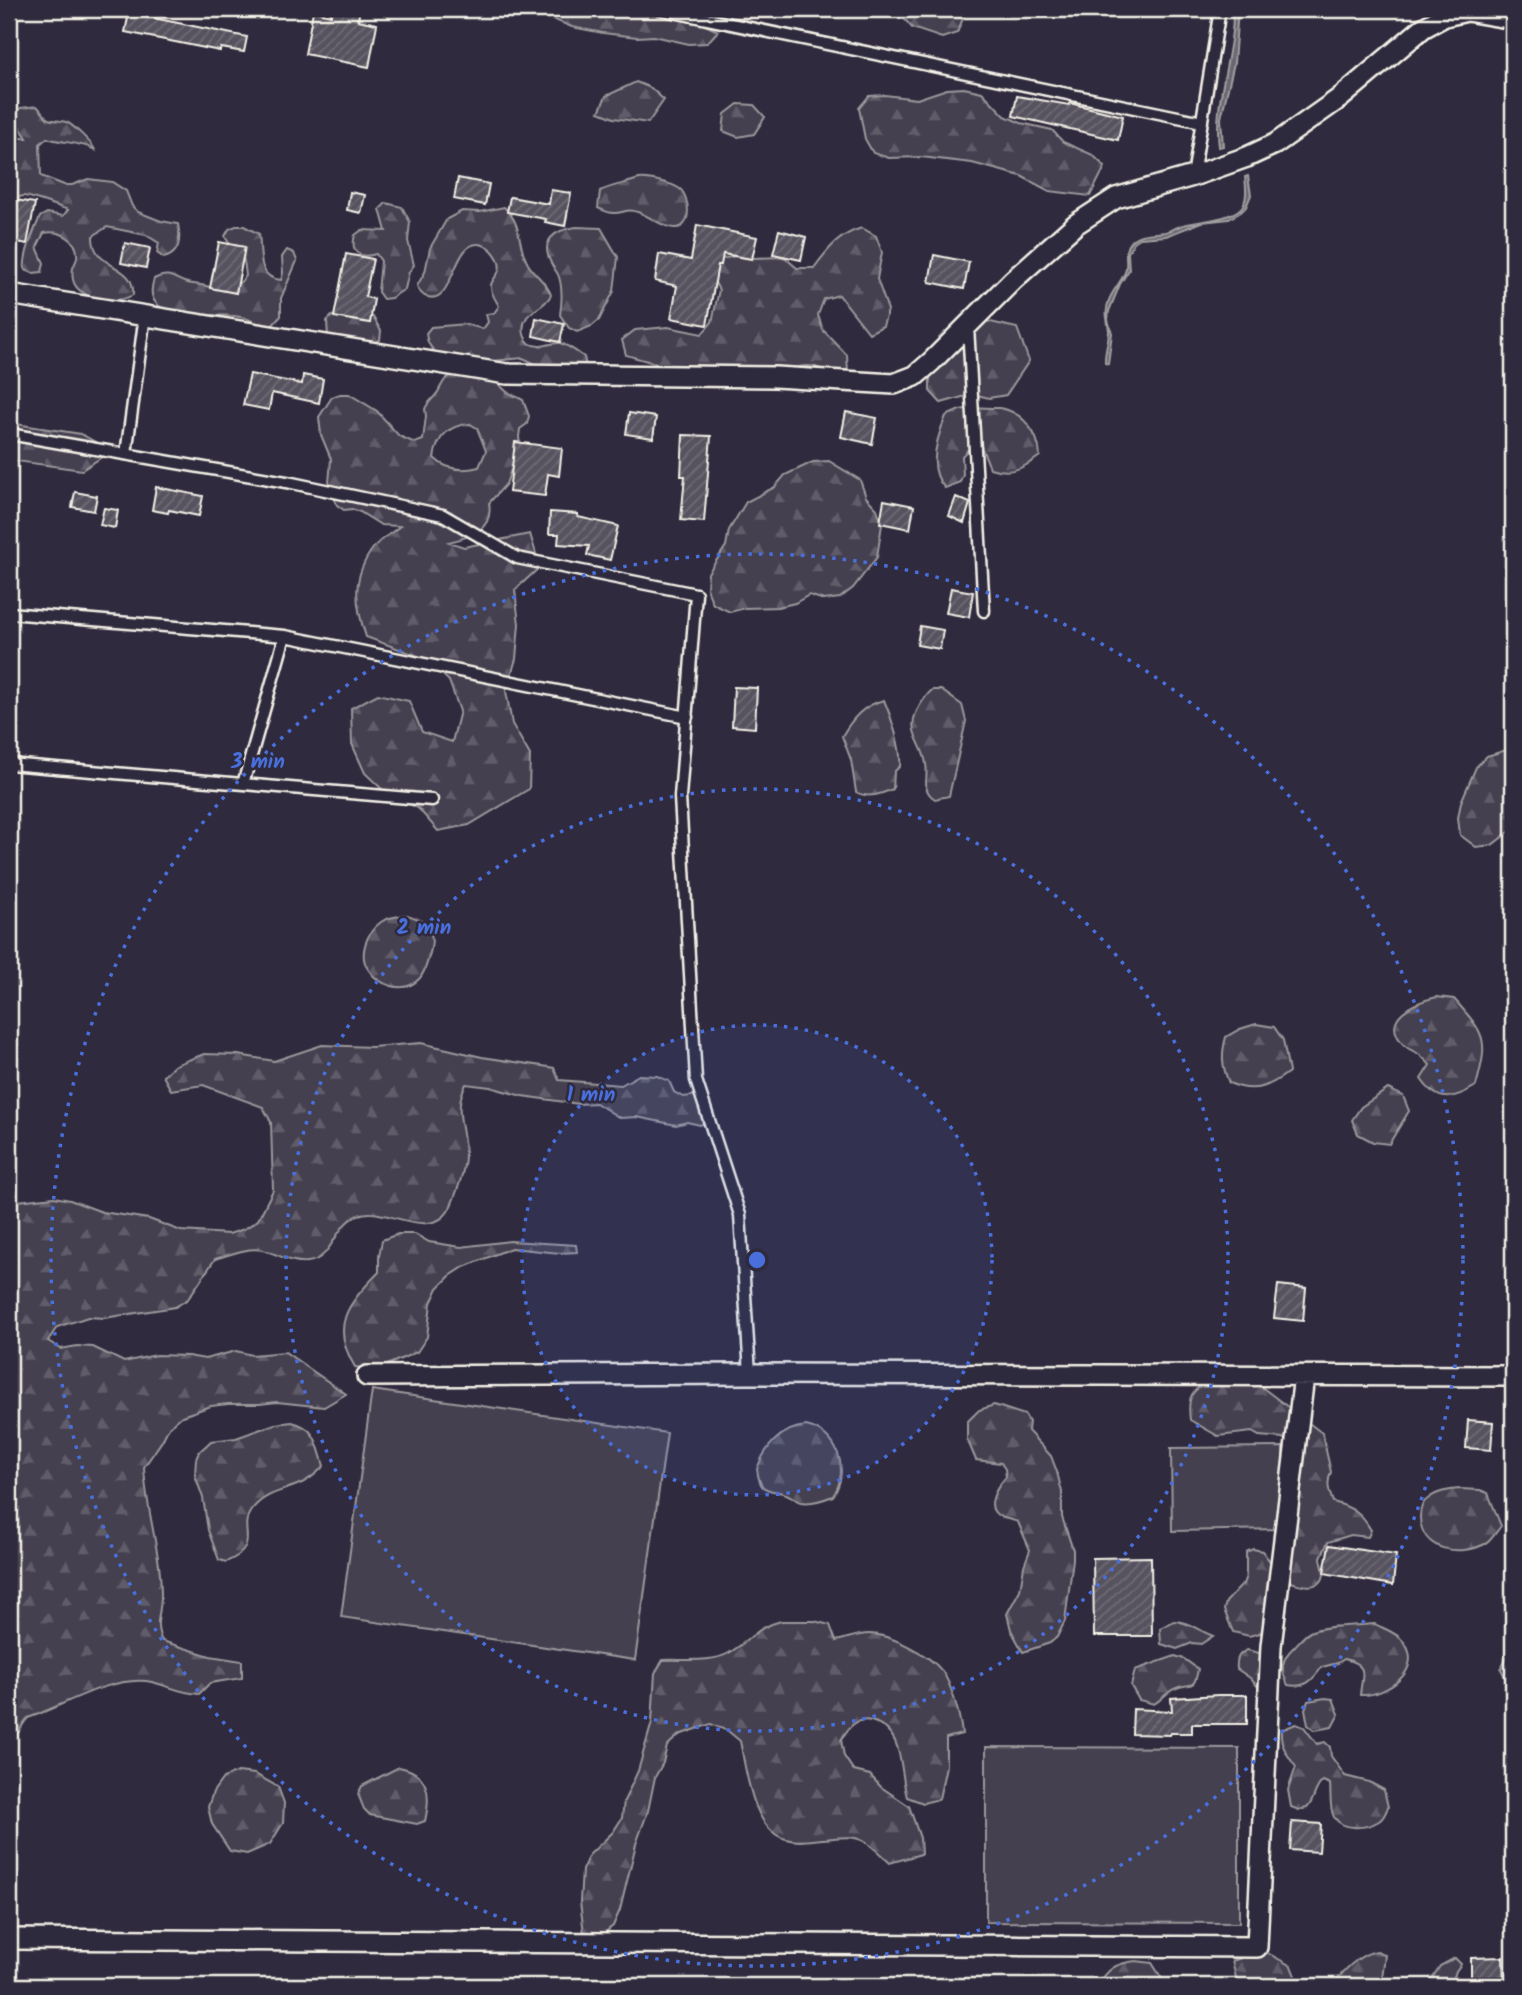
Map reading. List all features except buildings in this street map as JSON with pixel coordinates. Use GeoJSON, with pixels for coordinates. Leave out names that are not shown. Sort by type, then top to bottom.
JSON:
{"type":"FeatureCollection","features":[{"type":"Feature","properties":{"kind":"street"},"geometry":{"type":"LineString","coordinates":[[9,294],[508,374],[775,377],[894,384],[915,376],[1013,280],[1066,233],[1116,198],[1193,176],[1275,144],[1340,98],[1423,28],[1445,16],[1467,11],[1513,19]]}},
{"type":"Feature","properties":{"kind":"street"},"geometry":{"type":"LineString","coordinates":[[368,1376],[1513,1376]]}},
{"type":"Feature","properties":{"kind":"street"},"geometry":{"type":"LineString","coordinates":[[9,1939],[1258,1947],[1271,1646],[1304,1376]]}},
{"type":"Feature","properties":{"kind":"lane"},"geometry":{"type":"LineString","coordinates":[[659,9],[1202,122]]}},
{"type":"Feature","properties":{"kind":"lane"},"geometry":{"type":"LineString","coordinates":[[1193,176],[1220,9]]}},
{"type":"Feature","properties":{"kind":"lane"},"geometry":{"type":"LineString","coordinates":[[126,454],[145,314]]}},
{"type":"Feature","properties":{"kind":"lane"},"geometry":{"type":"LineString","coordinates":[[968,325],[984,611]]}},
{"type":"Feature","properties":{"kind":"lane"},"geometry":{"type":"LineString","coordinates":[[9,434],[292,483],[443,514],[517,558],[696,594],[680,797],[696,1080],[740,1215],[750,1374]]}},
{"type":"Feature","properties":{"kind":"lane"},"geometry":{"type":"LineString","coordinates":[[9,613],[285,636],[687,717]]}},
{"type":"Feature","properties":{"kind":"lane"},"geometry":{"type":"LineString","coordinates":[[243,784],[285,636]]}},
{"type":"Feature","properties":{"kind":"lane"},"geometry":{"type":"LineString","coordinates":[[9,764],[432,800]]}},
{"type":"Feature","properties":{"kind":"green space"},"geometry":{"type":"Polygon","coordinates":[[[501,9],[624,9],[701,23],[718,31],[707,43],[689,44],[654,36],[603,33],[572,27],[540,14],[501,9]]]}},
{"type":"Feature","properties":{"kind":"green space"},"geometry":{"type":"Polygon","coordinates":[[[896,9],[967,9],[957,33],[942,38],[912,28],[896,9]]]}},
{"type":"Feature","properties":{"kind":"green space"},"geometry":{"type":"Polygon","coordinates":[[[636,82],[651,88],[664,100],[648,123],[614,118],[599,112],[606,96],[636,82]]]}},
{"type":"Feature","properties":{"kind":"green space"},"geometry":{"type":"Polygon","coordinates":[[[964,88],[982,92],[1005,116],[1021,123],[1052,130],[1063,142],[1093,155],[1105,167],[1090,196],[1049,191],[1021,176],[972,163],[921,157],[889,158],[873,153],[865,139],[859,108],[869,96],[917,99],[947,89],[964,88]]]}},
{"type":"Feature","properties":{"kind":"green space"},"geometry":{"type":"Polygon","coordinates":[[[738,104],[754,105],[765,117],[754,134],[738,137],[723,131],[725,114],[738,104]]]}},
{"type":"Feature","properties":{"kind":"green space"},"geometry":{"type":"Polygon","coordinates":[[[37,106],[48,119],[66,122],[72,126],[95,150],[84,145],[47,138],[40,144],[41,176],[64,185],[88,179],[112,182],[126,191],[132,206],[138,212],[178,224],[178,245],[173,253],[164,258],[157,253],[159,243],[146,235],[107,227],[93,236],[99,255],[128,277],[133,295],[106,300],[80,290],[72,275],[77,258],[75,246],[67,237],[56,233],[44,233],[37,247],[44,263],[42,272],[25,270],[27,251],[40,217],[47,213],[63,216],[68,210],[24,196],[9,201],[9,130],[20,138],[27,138],[15,120],[14,112],[21,108],[37,106]]]}},
{"type":"Feature","properties":{"kind":"green space"},"geometry":{"type":"Polygon","coordinates":[[[639,179],[660,181],[680,189],[688,205],[684,224],[674,228],[634,211],[611,213],[598,208],[600,191],[639,179]]]}},
{"type":"Feature","properties":{"kind":"green space"},"geometry":{"type":"Polygon","coordinates":[[[386,203],[402,207],[410,222],[408,241],[414,265],[409,272],[405,289],[391,298],[383,299],[378,292],[381,261],[376,254],[365,256],[357,253],[354,241],[355,235],[362,230],[386,231],[380,209],[386,203]]]}},
{"type":"Feature","properties":{"kind":"green space"},"geometry":{"type":"Polygon","coordinates":[[[504,207],[517,228],[528,264],[547,286],[551,295],[527,317],[524,331],[526,340],[539,346],[557,343],[566,345],[584,357],[586,366],[538,365],[523,358],[482,362],[468,357],[443,359],[429,345],[426,333],[431,327],[466,324],[483,329],[488,322],[486,314],[494,313],[499,306],[491,288],[500,267],[496,255],[490,249],[483,245],[473,245],[460,259],[444,291],[437,297],[426,296],[417,286],[425,272],[430,248],[447,219],[462,211],[480,212],[504,207]]]}},
{"type":"Feature","properties":{"kind":"green space"},"geometry":{"type":"Polygon","coordinates":[[[244,226],[259,234],[262,263],[267,275],[281,280],[282,257],[287,250],[294,253],[297,261],[281,298],[281,316],[270,328],[262,331],[252,321],[238,317],[186,314],[158,305],[152,295],[154,279],[159,277],[170,276],[186,283],[219,288],[231,287],[242,281],[246,276],[243,258],[225,236],[229,229],[244,226]]]}},
{"type":"Feature","properties":{"kind":"green space"},"geometry":{"type":"Polygon","coordinates":[[[576,227],[601,228],[618,257],[614,291],[599,320],[577,332],[569,328],[560,315],[560,282],[547,248],[548,242],[556,233],[576,227]]]}},
{"type":"Feature","properties":{"kind":"green space"},"geometry":{"type":"Polygon","coordinates":[[[862,228],[876,236],[882,252],[877,279],[888,310],[883,326],[869,333],[839,295],[824,299],[818,315],[823,330],[847,355],[848,373],[832,376],[816,367],[806,366],[788,370],[690,373],[626,355],[622,340],[635,330],[668,327],[702,334],[712,322],[719,290],[704,263],[735,256],[784,257],[797,268],[814,268],[840,239],[862,228]]]}},
{"type":"Feature","properties":{"kind":"green space"},"geometry":{"type":"Polygon","coordinates":[[[340,314],[373,317],[381,331],[380,340],[365,346],[328,338],[327,321],[340,314]]]}},
{"type":"Feature","properties":{"kind":"green space"},"geometry":{"type":"Polygon","coordinates":[[[986,321],[1017,328],[1029,361],[1006,395],[989,398],[973,394],[941,403],[930,391],[930,375],[973,327],[986,321]]]}},
{"type":"Feature","properties":{"kind":"green space"},"geometry":{"type":"Polygon","coordinates":[[[451,375],[489,375],[507,392],[523,400],[529,416],[527,424],[520,429],[521,453],[506,484],[489,503],[488,520],[472,535],[449,542],[464,547],[530,534],[540,567],[515,590],[519,624],[516,659],[506,691],[512,724],[530,755],[529,789],[469,825],[438,831],[418,808],[387,794],[365,773],[352,744],[351,708],[378,694],[409,701],[422,732],[452,742],[460,711],[449,681],[427,659],[366,637],[359,613],[358,580],[367,558],[377,544],[400,526],[381,525],[360,512],[344,510],[337,505],[329,483],[331,459],[321,435],[319,417],[332,397],[349,394],[377,411],[399,436],[415,443],[423,440],[426,406],[451,375]],[[470,424],[450,430],[438,444],[434,458],[455,468],[479,467],[486,451],[477,428],[470,424]]]}},
{"type":"Feature","properties":{"kind":"green space"},"geometry":{"type":"Polygon","coordinates":[[[976,407],[1008,410],[1022,419],[1037,440],[1040,456],[1017,469],[998,470],[990,468],[981,446],[973,444],[962,456],[963,474],[960,482],[945,488],[936,472],[935,453],[946,416],[976,407]]]}},
{"type":"Feature","properties":{"kind":"green space"},"geometry":{"type":"Polygon","coordinates":[[[9,423],[81,434],[111,451],[82,470],[9,460],[9,423]]]}},
{"type":"Feature","properties":{"kind":"green space"},"geometry":{"type":"Polygon","coordinates":[[[829,461],[860,480],[866,497],[877,509],[882,524],[877,557],[853,588],[840,598],[824,600],[809,595],[795,603],[778,607],[745,608],[730,612],[713,604],[707,589],[708,573],[726,546],[729,530],[746,502],[775,487],[785,475],[813,462],[829,461]]]}},
{"type":"Feature","properties":{"kind":"green space"},"geometry":{"type":"Polygon","coordinates":[[[932,690],[941,690],[962,705],[966,721],[949,796],[935,799],[926,787],[926,764],[913,723],[919,707],[932,690]]]}},
{"type":"Feature","properties":{"kind":"green space"},"geometry":{"type":"Polygon","coordinates":[[[884,700],[898,742],[900,766],[894,772],[893,789],[865,795],[856,792],[851,760],[842,736],[859,713],[884,700]]]}},
{"type":"Feature","properties":{"kind":"green space"},"geometry":{"type":"Polygon","coordinates":[[[1513,748],[1513,829],[1492,845],[1476,847],[1460,835],[1458,818],[1461,802],[1476,767],[1487,756],[1513,748]]]}},
{"type":"Feature","properties":{"kind":"green space"},"geometry":{"type":"Polygon","coordinates":[[[407,915],[427,926],[432,944],[425,970],[419,979],[406,986],[392,986],[372,975],[365,963],[364,950],[368,937],[376,926],[390,918],[407,915]]]}},
{"type":"Feature","properties":{"kind":"green space"},"geometry":{"type":"Polygon","coordinates":[[[1437,997],[1454,999],[1473,1021],[1482,1038],[1483,1058],[1476,1086],[1453,1097],[1440,1096],[1427,1087],[1421,1079],[1430,1065],[1403,1044],[1395,1026],[1397,1019],[1410,1007],[1437,997]]]}},
{"type":"Feature","properties":{"kind":"green space"},"geometry":{"type":"Polygon","coordinates":[[[1256,1024],[1274,1027],[1283,1040],[1289,1072],[1275,1082],[1261,1087],[1246,1088],[1229,1083],[1223,1060],[1226,1037],[1256,1024]]]}},
{"type":"Feature","properties":{"kind":"green space"},"geometry":{"type":"Polygon","coordinates":[[[421,1043],[482,1057],[554,1068],[559,1080],[621,1085],[639,1075],[657,1076],[669,1081],[674,1092],[683,1097],[700,1095],[708,1122],[700,1125],[687,1122],[676,1125],[637,1117],[620,1118],[596,1103],[579,1104],[522,1096],[466,1084],[460,1101],[464,1165],[453,1202],[443,1217],[424,1223],[380,1214],[359,1215],[342,1227],[318,1259],[302,1262],[262,1250],[238,1252],[215,1259],[188,1299],[175,1307],[104,1318],[88,1317],[57,1327],[48,1341],[61,1349],[93,1347],[124,1362],[156,1355],[205,1359],[236,1351],[252,1355],[285,1352],[346,1394],[324,1407],[277,1402],[228,1404],[211,1406],[182,1416],[169,1427],[144,1467],[161,1582],[158,1625],[162,1641],[210,1656],[242,1661],[242,1678],[210,1683],[199,1694],[146,1681],[117,1683],[28,1718],[9,1749],[9,1202],[54,1197],[102,1212],[149,1219],[181,1231],[229,1234],[244,1229],[258,1220],[273,1190],[271,1122],[263,1107],[203,1085],[171,1090],[163,1076],[175,1065],[204,1054],[238,1055],[274,1061],[322,1045],[372,1047],[421,1043]]]}},
{"type":"Feature","properties":{"kind":"green space"},"geometry":{"type":"Polygon","coordinates":[[[1388,1089],[1403,1096],[1409,1111],[1389,1144],[1373,1142],[1358,1134],[1352,1120],[1361,1107],[1388,1089]]]}},
{"type":"Feature","properties":{"kind":"green space"},"geometry":{"type":"Polygon","coordinates":[[[398,1234],[415,1234],[429,1242],[461,1247],[510,1241],[576,1245],[577,1252],[511,1248],[464,1267],[438,1288],[431,1303],[427,1337],[417,1352],[371,1369],[355,1367],[343,1339],[346,1316],[359,1294],[379,1272],[382,1240],[398,1234]]]}},
{"type":"Feature","properties":{"kind":"green space"},"geometry":{"type":"Polygon","coordinates":[[[1213,1380],[1255,1384],[1322,1433],[1331,1472],[1328,1484],[1333,1502],[1355,1512],[1371,1530],[1368,1537],[1351,1535],[1328,1542],[1321,1557],[1324,1574],[1318,1584],[1300,1585],[1284,1577],[1299,1493],[1289,1445],[1283,1438],[1259,1436],[1252,1432],[1218,1436],[1190,1420],[1189,1405],[1192,1394],[1213,1380]]]}},
{"type":"Feature","properties":{"kind":"green space"},"geometry":{"type":"Polygon","coordinates":[[[372,1390],[667,1433],[635,1660],[341,1617],[372,1390]]]}},
{"type":"Feature","properties":{"kind":"green space"},"geometry":{"type":"Polygon","coordinates":[[[994,1405],[1025,1415],[1029,1422],[1028,1431],[1051,1456],[1062,1492],[1062,1517],[1073,1550],[1065,1621],[1057,1637],[1050,1643],[1023,1652],[1011,1630],[1007,1614],[1020,1590],[1030,1550],[1018,1522],[1001,1517],[993,1508],[993,1497],[1006,1477],[1005,1469],[1001,1463],[976,1460],[967,1439],[967,1422],[979,1410],[994,1405]]]}},
{"type":"Feature","properties":{"kind":"green space"},"geometry":{"type":"Polygon","coordinates":[[[292,1422],[307,1428],[315,1438],[324,1466],[305,1481],[267,1496],[255,1505],[247,1519],[247,1538],[243,1550],[226,1562],[219,1560],[208,1530],[203,1498],[195,1475],[199,1452],[211,1441],[236,1438],[275,1424],[292,1422]]]}},
{"type":"Feature","properties":{"kind":"green space"},"geometry":{"type":"Polygon","coordinates":[[[806,1426],[826,1436],[833,1444],[841,1464],[841,1475],[833,1496],[806,1502],[764,1488],[757,1469],[775,1440],[789,1430],[806,1426]]]}},
{"type":"Feature","properties":{"kind":"green space"},"geometry":{"type":"Polygon","coordinates":[[[1283,1447],[1284,1529],[1172,1531],[1171,1448],[1283,1447]]]}},
{"type":"Feature","properties":{"kind":"green space"},"geometry":{"type":"Polygon","coordinates":[[[1460,1489],[1488,1493],[1501,1526],[1487,1543],[1466,1550],[1444,1548],[1435,1544],[1427,1538],[1422,1529],[1420,1517],[1425,1502],[1436,1494],[1460,1489]]]}},
{"type":"Feature","properties":{"kind":"green space"},"geometry":{"type":"Polygon","coordinates":[[[1253,1549],[1262,1551],[1272,1564],[1264,1632],[1249,1636],[1233,1632],[1224,1610],[1226,1602],[1243,1584],[1246,1576],[1246,1552],[1253,1549]]]}},
{"type":"Feature","properties":{"kind":"green space"},"geometry":{"type":"Polygon","coordinates":[[[781,1621],[814,1621],[830,1625],[836,1641],[865,1634],[887,1637],[928,1658],[946,1677],[955,1701],[962,1734],[946,1738],[946,1766],[939,1799],[923,1803],[907,1797],[899,1752],[890,1733],[882,1726],[866,1720],[857,1722],[841,1740],[844,1756],[854,1771],[870,1775],[881,1787],[909,1806],[920,1838],[921,1854],[890,1863],[868,1844],[855,1838],[795,1841],[775,1833],[765,1824],[752,1797],[740,1741],[728,1731],[711,1724],[679,1735],[667,1746],[663,1763],[655,1777],[648,1811],[613,1926],[600,1936],[584,1933],[580,1902],[582,1870],[589,1855],[613,1832],[622,1818],[624,1801],[638,1771],[652,1722],[655,1673],[663,1660],[722,1656],[765,1627],[781,1621]]]}},
{"type":"Feature","properties":{"kind":"green space"},"geometry":{"type":"Polygon","coordinates":[[[1174,1621],[1189,1624],[1213,1636],[1201,1644],[1192,1643],[1177,1649],[1161,1644],[1160,1628],[1174,1621]]]}},
{"type":"Feature","properties":{"kind":"green space"},"geometry":{"type":"Polygon","coordinates":[[[1375,1624],[1397,1635],[1409,1651],[1410,1662],[1406,1671],[1391,1686],[1360,1695],[1361,1668],[1344,1659],[1322,1667],[1312,1680],[1304,1684],[1288,1685],[1283,1669],[1284,1660],[1308,1633],[1324,1628],[1375,1624]]]}},
{"type":"Feature","properties":{"kind":"green space"},"geometry":{"type":"Polygon","coordinates":[[[1247,1650],[1263,1654],[1261,1690],[1237,1669],[1238,1657],[1247,1650]]]}},
{"type":"Feature","properties":{"kind":"green space"},"geometry":{"type":"Polygon","coordinates":[[[1513,1652],[1513,1693],[1501,1669],[1508,1655],[1513,1652]]]}},
{"type":"Feature","properties":{"kind":"green space"},"geometry":{"type":"Polygon","coordinates":[[[1175,1656],[1198,1669],[1193,1684],[1171,1690],[1154,1704],[1139,1700],[1131,1686],[1135,1670],[1175,1656]]]}},
{"type":"Feature","properties":{"kind":"green space"},"geometry":{"type":"Polygon","coordinates":[[[1333,1699],[1339,1714],[1332,1727],[1315,1730],[1308,1725],[1305,1709],[1308,1701],[1333,1699]]]}},
{"type":"Feature","properties":{"kind":"green space"},"geometry":{"type":"Polygon","coordinates":[[[1296,1724],[1304,1727],[1317,1744],[1325,1742],[1330,1747],[1331,1756],[1345,1776],[1369,1782],[1384,1790],[1388,1807],[1381,1820],[1368,1826],[1355,1827],[1338,1822],[1331,1809],[1330,1784],[1323,1781],[1307,1808],[1299,1810],[1291,1807],[1288,1790],[1296,1767],[1285,1750],[1281,1730],[1296,1724]]]}},
{"type":"Feature","properties":{"kind":"green space"},"geometry":{"type":"Polygon","coordinates":[[[986,1747],[1239,1748],[1239,1923],[986,1922],[986,1747]]]}},
{"type":"Feature","properties":{"kind":"green space"},"geometry":{"type":"Polygon","coordinates":[[[399,1767],[417,1774],[426,1786],[428,1802],[425,1821],[417,1824],[370,1815],[364,1809],[358,1794],[362,1786],[399,1767]]]}},
{"type":"Feature","properties":{"kind":"green space"},"geometry":{"type":"Polygon","coordinates":[[[238,1772],[255,1774],[278,1787],[284,1803],[283,1823],[270,1844],[247,1854],[230,1851],[212,1824],[208,1807],[213,1792],[223,1778],[238,1772]]]}},
{"type":"Feature","properties":{"kind":"green space"},"geometry":{"type":"Polygon","coordinates":[[[1264,1951],[1291,1966],[1299,1986],[1238,1986],[1232,1961],[1264,1951]]]}},
{"type":"Feature","properties":{"kind":"green space"},"geometry":{"type":"Polygon","coordinates":[[[1377,1951],[1385,1955],[1381,1986],[1334,1986],[1352,1964],[1364,1955],[1377,1951]]]}},
{"type":"Feature","properties":{"kind":"green space"},"geometry":{"type":"Polygon","coordinates":[[[1455,1958],[1461,1964],[1451,1986],[1427,1986],[1440,1966],[1455,1958]]]}},
{"type":"Feature","properties":{"kind":"green space"},"geometry":{"type":"Polygon","coordinates":[[[1136,1961],[1152,1963],[1161,1977],[1162,1986],[1098,1986],[1113,1968],[1136,1961]]]}},
{"type":"Feature","properties":{"kind":"water"},"geometry":{"type":"Polygon","coordinates":[[[1233,9],[1238,9],[1234,63],[1221,118],[1223,146],[1219,147],[1219,112],[1233,9]]]}},
{"type":"Feature","properties":{"kind":"water"},"geometry":{"type":"Polygon","coordinates":[[[1248,176],[1251,195],[1246,207],[1229,219],[1202,222],[1166,236],[1140,238],[1134,242],[1128,253],[1129,270],[1109,311],[1108,320],[1112,333],[1108,364],[1105,363],[1109,331],[1107,313],[1108,305],[1125,272],[1126,249],[1130,242],[1141,235],[1165,232],[1236,212],[1245,201],[1245,177],[1248,176]]]}}]}
